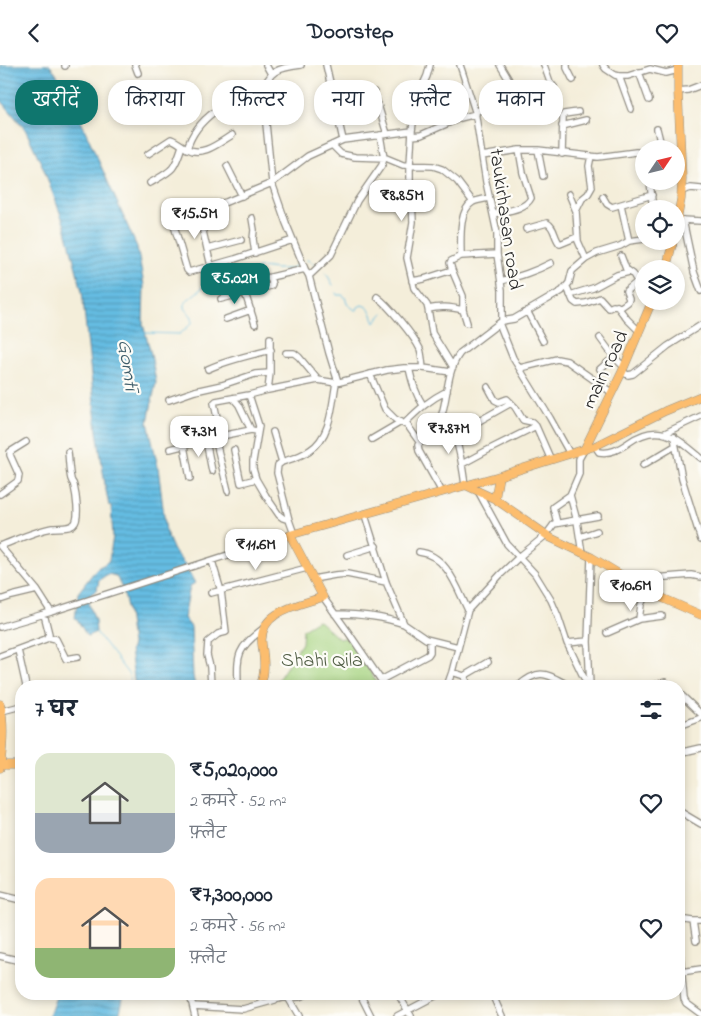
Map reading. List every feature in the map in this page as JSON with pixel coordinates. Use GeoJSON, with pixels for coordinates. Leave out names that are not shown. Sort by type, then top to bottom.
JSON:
{"type":"FeatureCollection","features":[{"type":"Feature","properties":{"kind":"main road"},"geometry":{"type":"LineString","coordinates":[[678,67],[678,140]]}},
{"type":"Feature","properties":{"kind":"main road"},"geometry":{"type":"LineString","coordinates":[[680,200],[681,191]]}},
{"type":"Feature","properties":{"kind":"main road","name":"main road"},"geometry":{"type":"LineString","coordinates":[[584,450],[623,369],[648,310]]}},
{"type":"Feature","properties":{"kind":"main road"},"geometry":{"type":"LineString","coordinates":[[263,680],[262,639],[264,628],[268,621],[286,609],[323,597],[292,535],[595,447],[665,411],[701,396]]}},
{"type":"Feature","properties":{"kind":"main road"},"geometry":{"type":"LineString","coordinates":[[495,499],[499,476]]}},
{"type":"Feature","properties":{"kind":"main road"},"geometry":{"type":"LineString","coordinates":[[466,485],[495,499],[546,535],[591,557],[648,591],[701,615]]}},
{"type":"Feature","properties":{"kind":"main road"},"geometry":{"type":"LineString","coordinates":[[1,708],[3,723],[0,766],[15,765]]}},
{"type":"Feature","properties":{"kind":"street"},"geometry":{"type":"LineString","coordinates":[[136,65],[138,73]]}},
{"type":"Feature","properties":{"kind":"street"},"geometry":{"type":"LineString","coordinates":[[266,65],[271,74]]}},
{"type":"Feature","properties":{"kind":"street"},"geometry":{"type":"LineString","coordinates":[[267,80],[271,74],[278,70],[301,65]]}},
{"type":"Feature","properties":{"kind":"street"},"geometry":{"type":"LineString","coordinates":[[326,65],[343,140]]}},
{"type":"Feature","properties":{"kind":"street"},"geometry":{"type":"LineString","coordinates":[[430,65],[416,99],[410,165],[413,222],[407,258],[414,288],[428,309],[432,333],[452,370]]}},
{"type":"Feature","properties":{"kind":"street","name":"taukirhasan road"},"geometry":{"type":"LineString","coordinates":[[460,65],[475,113],[489,198],[497,233],[497,254],[502,290],[500,322]]}},
{"type":"Feature","properties":{"kind":"street"},"geometry":{"type":"LineString","coordinates":[[500,65],[509,80]]}},
{"type":"Feature","properties":{"kind":"street"},"geometry":{"type":"LineString","coordinates":[[544,65],[549,80]]}},
{"type":"Feature","properties":{"kind":"street"},"geometry":{"type":"LineString","coordinates":[[567,65],[573,80]]}},
{"type":"Feature","properties":{"kind":"street"},"geometry":{"type":"LineString","coordinates":[[603,65],[606,69],[619,76],[639,72],[649,67],[663,73],[678,67]]}},
{"type":"Feature","properties":{"kind":"street"},"geometry":{"type":"LineString","coordinates":[[639,72],[648,100]]}},
{"type":"Feature","properties":{"kind":"street"},"geometry":{"type":"LineString","coordinates":[[619,76],[631,109]]}},
{"type":"Feature","properties":{"kind":"street"},"geometry":{"type":"LineString","coordinates":[[678,91],[688,90],[701,85]]}},
{"type":"Feature","properties":{"kind":"street"},"geometry":{"type":"LineString","coordinates":[[293,240],[188,272],[173,222],[175,219],[242,196],[272,183],[308,156],[343,140],[412,133],[421,135],[479,112]]}},
{"type":"Feature","properties":{"kind":"street"},"geometry":{"type":"LineString","coordinates":[[563,120],[564,114],[578,112]]}},
{"type":"Feature","properties":{"kind":"street"},"geometry":{"type":"LineString","coordinates":[[150,183],[171,171],[192,136],[212,114]]}},
{"type":"Feature","properties":{"kind":"street"},"geometry":{"type":"LineString","coordinates":[[563,125],[586,121]]}},
{"type":"Feature","properties":{"kind":"street"},"geometry":{"type":"LineString","coordinates":[[0,627],[292,535],[277,473],[278,465],[310,450],[317,444],[324,434],[328,422],[337,383],[309,276],[281,210],[272,183],[266,125]]}},
{"type":"Feature","properties":{"kind":"street"},"geometry":{"type":"LineString","coordinates":[[309,276],[331,255],[357,201],[386,158],[382,125]]}},
{"type":"Feature","properties":{"kind":"street"},"geometry":{"type":"LineString","coordinates":[[562,125],[562,153]]}},
{"type":"Feature","properties":{"kind":"street"},"geometry":{"type":"LineString","coordinates":[[657,129],[660,140]]}},
{"type":"Feature","properties":{"kind":"street"},"geometry":{"type":"LineString","coordinates":[[148,154],[170,139],[195,152],[208,149],[232,135]]}},
{"type":"Feature","properties":{"kind":"street"},"geometry":{"type":"LineString","coordinates":[[332,145],[340,154],[355,157],[386,158],[403,165],[433,165],[442,169],[461,185],[473,203]]}},
{"type":"Feature","properties":{"kind":"street"},"geometry":{"type":"LineString","coordinates":[[482,156],[519,150],[538,150],[590,156],[610,156],[635,152]]}},
{"type":"Feature","properties":{"kind":"street"},"geometry":{"type":"LineString","coordinates":[[493,214],[526,205],[530,202],[531,198],[523,173],[519,150]]}},
{"type":"Feature","properties":{"kind":"street"},"geometry":{"type":"LineString","coordinates":[[538,150],[542,177]]}},
{"type":"Feature","properties":{"kind":"street"},"geometry":{"type":"LineString","coordinates":[[576,211],[582,199],[592,187],[589,166],[590,156]]}},
{"type":"Feature","properties":{"kind":"street"},"geometry":{"type":"LineString","coordinates":[[227,165],[242,196]]}},
{"type":"Feature","properties":{"kind":"street"},"geometry":{"type":"LineString","coordinates":[[681,191],[691,188],[701,189]]}},
{"type":"Feature","properties":{"kind":"street"},"geometry":{"type":"LineString","coordinates":[[651,190],[653,200]]}},
{"type":"Feature","properties":{"kind":"street"},"geometry":{"type":"LineString","coordinates":[[569,194],[576,211],[580,247],[586,259]]}},
{"type":"Feature","properties":{"kind":"street"},"geometry":{"type":"LineString","coordinates":[[603,197],[609,206],[612,207],[652,195]]}},
{"type":"Feature","properties":{"kind":"street"},"geometry":{"type":"LineString","coordinates":[[461,256],[463,218],[467,209],[473,203],[489,198]]}},
{"type":"Feature","properties":{"kind":"street"},"geometry":{"type":"LineString","coordinates":[[620,205],[629,241]]}},
{"type":"Feature","properties":{"kind":"street"},"geometry":{"type":"LineString","coordinates":[[198,211],[211,266]]}},
{"type":"Feature","properties":{"kind":"street"},"geometry":{"type":"LineString","coordinates":[[252,218],[255,253]]}},
{"type":"Feature","properties":{"kind":"street"},"geometry":{"type":"LineString","coordinates":[[685,222],[701,221]]}},
{"type":"Feature","properties":{"kind":"street"},"geometry":{"type":"LineString","coordinates":[[526,229],[548,223],[560,244],[578,237]]}},
{"type":"Feature","properties":{"kind":"street"},"geometry":{"type":"LineString","coordinates":[[207,249],[241,240]]}},
{"type":"Feature","properties":{"kind":"street"},"geometry":{"type":"LineString","coordinates":[[442,492],[419,451],[418,445],[436,427],[442,415],[452,370],[460,353],[500,322],[514,319],[562,291],[569,283],[572,271],[586,259],[597,253],[635,240]]}},
{"type":"Feature","properties":{"kind":"street"},"geometry":{"type":"LineString","coordinates":[[685,242],[701,291]]}},
{"type":"Feature","properties":{"kind":"street"},"geometry":{"type":"LineString","coordinates":[[467,323],[463,310],[463,296],[450,263],[461,256],[497,254]]}},
{"type":"Feature","properties":{"kind":"street"},"geometry":{"type":"LineString","coordinates":[[621,256],[626,269],[635,278]]}},
{"type":"Feature","properties":{"kind":"street"},"geometry":{"type":"LineString","coordinates":[[501,281],[524,275],[551,263]]}},
{"type":"Feature","properties":{"kind":"street"},"geometry":{"type":"LineString","coordinates":[[215,290],[305,269]]}},
{"type":"Feature","properties":{"kind":"street"},"geometry":{"type":"LineString","coordinates":[[412,281],[452,270]]}},
{"type":"Feature","properties":{"kind":"street"},"geometry":{"type":"LineString","coordinates":[[570,295],[594,288],[617,275],[629,272]]}},
{"type":"Feature","properties":{"kind":"street"},"geometry":{"type":"LineString","coordinates":[[221,299],[271,286],[270,277]]}},
{"type":"Feature","properties":{"kind":"street"},"geometry":{"type":"LineString","coordinates":[[567,287],[573,301],[577,304],[586,303],[599,297],[608,308],[613,306],[621,307],[628,302],[629,299],[626,291],[635,284]]}},
{"type":"Feature","properties":{"kind":"street"},"geometry":{"type":"LineString","coordinates":[[245,293],[256,324]]}},
{"type":"Feature","properties":{"kind":"street"},"geometry":{"type":"LineString","coordinates":[[377,297],[384,302],[414,339],[420,349],[424,368]]}},
{"type":"Feature","properties":{"kind":"street"},"geometry":{"type":"LineString","coordinates":[[428,309],[439,306],[463,310]]}},
{"type":"Feature","properties":{"kind":"street"},"geometry":{"type":"LineString","coordinates":[[617,306],[639,331]]}},
{"type":"Feature","properties":{"kind":"street"},"geometry":{"type":"LineString","coordinates":[[226,319],[251,310]]}},
{"type":"Feature","properties":{"kind":"street"},"geometry":{"type":"LineString","coordinates":[[527,311],[543,341]]}},
{"type":"Feature","properties":{"kind":"street"},"geometry":{"type":"LineString","coordinates":[[500,322],[513,358],[550,417],[570,454]]}},
{"type":"Feature","properties":{"kind":"street"},"geometry":{"type":"LineString","coordinates":[[600,338],[628,375],[633,375],[668,346],[701,325]]}},
{"type":"Feature","properties":{"kind":"street"},"geometry":{"type":"LineString","coordinates":[[268,390],[270,339]]}},
{"type":"Feature","properties":{"kind":"street"},"geometry":{"type":"LineString","coordinates":[[208,369],[216,365],[271,350]]}},
{"type":"Feature","properties":{"kind":"street"},"geometry":{"type":"LineString","coordinates":[[286,353],[294,353],[299,357],[318,380]]}},
{"type":"Feature","properties":{"kind":"street"},"geometry":{"type":"LineString","coordinates":[[600,369],[614,357]]}},
{"type":"Feature","properties":{"kind":"street"},"geometry":{"type":"LineString","coordinates":[[520,368],[557,359],[567,361],[611,392]]}},
{"type":"Feature","properties":{"kind":"street"},"geometry":{"type":"LineString","coordinates":[[409,368],[413,387],[423,405]]}},
{"type":"Feature","properties":{"kind":"street"},"geometry":{"type":"LineString","coordinates":[[228,491],[218,437],[215,401],[318,380],[337,383],[387,370],[424,368],[452,370]]}},
{"type":"Feature","properties":{"kind":"street"},"geometry":{"type":"LineString","coordinates":[[169,400],[254,374],[270,373]]}},
{"type":"Feature","properties":{"kind":"street"},"geometry":{"type":"LineString","coordinates":[[370,375],[384,409],[408,426],[420,443]]}},
{"type":"Feature","properties":{"kind":"street"},"geometry":{"type":"LineString","coordinates":[[488,387],[495,401],[499,402],[507,399],[515,407],[523,420],[532,422],[536,426],[551,459]]}},
{"type":"Feature","properties":{"kind":"street"},"geometry":{"type":"LineString","coordinates":[[372,439],[402,422],[423,405],[447,391]]}},
{"type":"Feature","properties":{"kind":"street"},"geometry":{"type":"LineString","coordinates":[[250,395],[258,422],[254,431],[253,469],[256,479],[279,515],[289,520]]}},
{"type":"Feature","properties":{"kind":"street"},"geometry":{"type":"LineString","coordinates":[[233,398],[254,431]]}},
{"type":"Feature","properties":{"kind":"street"},"geometry":{"type":"LineString","coordinates":[[450,426],[459,428],[479,421],[511,403]]}},
{"type":"Feature","properties":{"kind":"street"},"geometry":{"type":"LineString","coordinates":[[442,415],[448,419],[458,445],[466,485]]}},
{"type":"Feature","properties":{"kind":"street"},"geometry":{"type":"LineString","coordinates":[[665,433],[701,416]]}},
{"type":"Feature","properties":{"kind":"street"},"geometry":{"type":"LineString","coordinates":[[462,464],[536,426]]}},
{"type":"Feature","properties":{"kind":"street"},"geometry":{"type":"LineString","coordinates":[[170,449],[218,437],[254,431]]}},
{"type":"Feature","properties":{"kind":"street"},"geometry":{"type":"LineString","coordinates":[[274,432],[282,462]]}},
{"type":"Feature","properties":{"kind":"street"},"geometry":{"type":"LineString","coordinates":[[595,447],[599,452],[610,453],[641,435],[665,433],[674,437],[701,458]]}},
{"type":"Feature","properties":{"kind":"street"},"geometry":{"type":"LineString","coordinates":[[674,437],[682,479],[701,540]]}},
{"type":"Feature","properties":{"kind":"street"},"geometry":{"type":"LineString","coordinates":[[206,441],[212,471]]}},
{"type":"Feature","properties":{"kind":"street"},"geometry":{"type":"LineString","coordinates":[[0,494],[18,481],[19,475],[10,452],[26,442]]}},
{"type":"Feature","properties":{"kind":"street"},"geometry":{"type":"LineString","coordinates":[[184,446],[190,478]]}},
{"type":"Feature","properties":{"kind":"street"},"geometry":{"type":"LineString","coordinates":[[643,465],[675,446]]}},
{"type":"Feature","properties":{"kind":"street"},"geometry":{"type":"LineString","coordinates":[[234,450],[242,483],[256,479]]}},
{"type":"Feature","properties":{"kind":"street"},"geometry":{"type":"LineString","coordinates":[[557,523],[554,507],[570,495],[579,474],[579,459],[584,450]]}},
{"type":"Feature","properties":{"kind":"street"},"geometry":{"type":"LineString","coordinates":[[52,612],[37,590],[0,546],[48,529],[74,525],[77,520],[77,510],[68,452]]}},
{"type":"Feature","properties":{"kind":"street"},"geometry":{"type":"LineString","coordinates":[[478,491],[507,544],[535,574],[551,599],[567,643],[586,680]]}},
{"type":"Feature","properties":{"kind":"street"},"geometry":{"type":"LineString","coordinates":[[570,495],[577,521],[582,553]]}},
{"type":"Feature","properties":{"kind":"street"},"geometry":{"type":"LineString","coordinates":[[365,515],[386,582],[404,624]]}},
{"type":"Feature","properties":{"kind":"street"},"geometry":{"type":"LineString","coordinates":[[450,680],[468,610],[500,575],[546,535],[552,526],[557,523],[598,516]]}},
{"type":"Feature","properties":{"kind":"street"},"geometry":{"type":"LineString","coordinates":[[580,537],[597,531]]}},
{"type":"Feature","properties":{"kind":"street"},"geometry":{"type":"LineString","coordinates":[[347,555],[376,546]]}},
{"type":"Feature","properties":{"kind":"street"},"geometry":{"type":"LineString","coordinates":[[419,551],[436,557],[443,563],[468,610]]}},
{"type":"Feature","properties":{"kind":"street"},"geometry":{"type":"LineString","coordinates":[[590,680],[588,641],[591,557]]}},
{"type":"Feature","properties":{"kind":"street"},"geometry":{"type":"LineString","coordinates":[[211,680],[207,655],[208,642],[218,634],[226,632],[221,591],[212,561]]}},
{"type":"Feature","properties":{"kind":"street"},"geometry":{"type":"LineString","coordinates":[[211,593],[307,568]]}},
{"type":"Feature","properties":{"kind":"street"},"geometry":{"type":"LineString","coordinates":[[313,579],[347,574],[386,582]]}},
{"type":"Feature","properties":{"kind":"street"},"geometry":{"type":"LineString","coordinates":[[654,578],[691,575],[701,577]]}},
{"type":"Feature","properties":{"kind":"street"},"geometry":{"type":"LineString","coordinates":[[0,600],[37,590]]}},
{"type":"Feature","properties":{"kind":"street"},"geometry":{"type":"LineString","coordinates":[[639,619],[641,605],[648,591]]}},
{"type":"Feature","properties":{"kind":"street"},"geometry":{"type":"LineString","coordinates":[[323,597],[381,680],[428,655],[430,640]]}},
{"type":"Feature","properties":{"kind":"street"},"geometry":{"type":"LineString","coordinates":[[44,614],[48,637]]}},
{"type":"Feature","properties":{"kind":"street"},"geometry":{"type":"LineString","coordinates":[[335,614],[358,614],[380,617],[404,624],[430,640],[458,647]]}},
{"type":"Feature","properties":{"kind":"street"},"geometry":{"type":"LineString","coordinates":[[607,633],[639,619],[662,616]]}},
{"type":"Feature","properties":{"kind":"street"},"geometry":{"type":"LineString","coordinates":[[238,680],[239,655],[248,640],[264,628]]}},
{"type":"Feature","properties":{"kind":"street"},"geometry":{"type":"LineString","coordinates":[[0,655],[18,650],[48,637],[56,639],[66,659],[78,657]]}},
{"type":"Feature","properties":{"kind":"street"},"geometry":{"type":"LineString","coordinates":[[567,643],[588,641]]}},
{"type":"Feature","properties":{"kind":"street"},"geometry":{"type":"LineString","coordinates":[[18,650],[25,680]]}},
{"type":"Feature","properties":{"kind":"street"},"geometry":{"type":"LineString","coordinates":[[452,672],[464,676],[488,663]]}},
{"type":"Feature","properties":{"kind":"street"},"geometry":{"type":"LineString","coordinates":[[526,680],[533,675],[541,674],[557,680]]}},
{"type":"Feature","properties":{"kind":"street"},"geometry":{"type":"LineString","coordinates":[[464,676],[466,680]]}},
{"type":"Feature","properties":{"kind":"street"},"geometry":{"type":"LineString","coordinates":[[685,699],[701,714]]}},
{"type":"Feature","properties":{"kind":"street"},"geometry":{"type":"LineString","coordinates":[[1,708],[15,707]]}},
{"type":"Feature","properties":{"kind":"street"},"geometry":{"type":"LineString","coordinates":[[685,724],[701,719]]}},
{"type":"Feature","properties":{"kind":"street"},"geometry":{"type":"LineString","coordinates":[[685,752],[701,748]]}},
{"type":"Feature","properties":{"kind":"street"},"geometry":{"type":"LineString","coordinates":[[685,814],[701,822]]}},
{"type":"Feature","properties":{"kind":"street"},"geometry":{"type":"LineString","coordinates":[[0,895],[15,899]]}},
{"type":"Feature","properties":{"kind":"street"},"geometry":{"type":"LineString","coordinates":[[685,920],[701,921]]}},
{"type":"Feature","properties":{"kind":"street"},"geometry":{"type":"LineString","coordinates":[[693,921],[696,941]]}},
{"type":"Feature","properties":{"kind":"street"},"geometry":{"type":"LineString","coordinates":[[0,956],[15,960]]}},
{"type":"Feature","properties":{"kind":"street"},"geometry":{"type":"LineString","coordinates":[[685,971],[701,969]]}},
{"type":"Feature","properties":{"kind":"street"},"geometry":{"type":"LineString","coordinates":[[191,1000],[195,1016]]}},
{"type":"Feature","properties":{"kind":"street"},"geometry":{"type":"LineString","coordinates":[[193,1006],[242,1009],[273,1000]]}},
{"type":"Feature","properties":{"kind":"street"},"geometry":{"type":"LineString","coordinates":[[289,1000],[299,1016]]}},
{"type":"Feature","properties":{"kind":"street"},"geometry":{"type":"LineString","coordinates":[[363,1000],[370,1016]]}},
{"type":"Feature","properties":{"kind":"street"},"geometry":{"type":"LineString","coordinates":[[402,1000],[410,1013]]}},
{"type":"Feature","properties":{"kind":"street"},"geometry":{"type":"LineString","coordinates":[[397,1016],[410,1013],[430,1000]]}},
{"type":"Feature","properties":{"kind":"street"},"geometry":{"type":"LineString","coordinates":[[495,1000],[502,1016]]}},
{"type":"Feature","properties":{"kind":"street"},"geometry":{"type":"LineString","coordinates":[[685,1000],[686,1003],[701,1014]]}},
{"type":"Feature","properties":{"kind":"green space","name":"Shahi Qila"},"geometry":{"type":"Polygon","coordinates":[[[318,620],[339,639],[349,637],[375,680],[278,680],[302,643],[303,629],[318,620]]]}},
{"type":"Feature","properties":{"kind":"water"},"geometry":{"type":"Polygon","coordinates":[[[0,65],[50,65],[60,80],[15,80],[15,117],[0,99],[0,65]]]}},
{"type":"Feature","properties":{"kind":"water","name":"Gomtī"},"geometry":{"type":"Polygon","coordinates":[[[22,125],[83,125],[137,247],[144,285],[143,324],[156,382],[148,422],[158,467],[166,532],[174,551],[185,565],[195,583],[190,586],[184,618],[191,627],[194,680],[134,680],[127,609],[123,592],[116,576],[108,574],[99,580],[97,590],[91,594],[89,604],[95,620],[96,632],[87,636],[75,619],[78,593],[97,568],[109,560],[113,537],[111,506],[109,506],[105,485],[97,431],[82,291],[65,226],[43,167],[22,125]]]}},
{"type":"Feature","properties":{"kind":"water"},"geometry":{"type":"Polygon","coordinates":[[[55,1000],[123,1000],[119,1016],[49,1016],[55,1000]]]}},
{"type":"Feature","properties":{"kind":"waterway"},"geometry":{"type":"LineString","coordinates":[[307,260],[311,261],[315,266]]}},
{"type":"Feature","properties":{"kind":"waterway","name":"Gomtī"},"geometry":{"type":"LineString","coordinates":[[145,333],[180,334],[192,323],[192,317],[185,308],[185,302],[201,289],[207,281],[222,284],[248,277],[251,275],[251,271],[261,267],[290,269],[299,264]]}},
{"type":"Feature","properties":{"kind":"waterway"},"geometry":{"type":"LineString","coordinates":[[326,273],[333,285]]}},
{"type":"Feature","properties":{"kind":"waterway"},"geometry":{"type":"LineString","coordinates":[[336,293],[345,297],[347,304],[355,310],[362,305],[368,308],[375,322],[383,313]]}},
{"type":"Feature","properties":{"kind":"waterway"},"geometry":{"type":"LineString","coordinates":[[96,632],[129,675],[130,680]]}}]}
